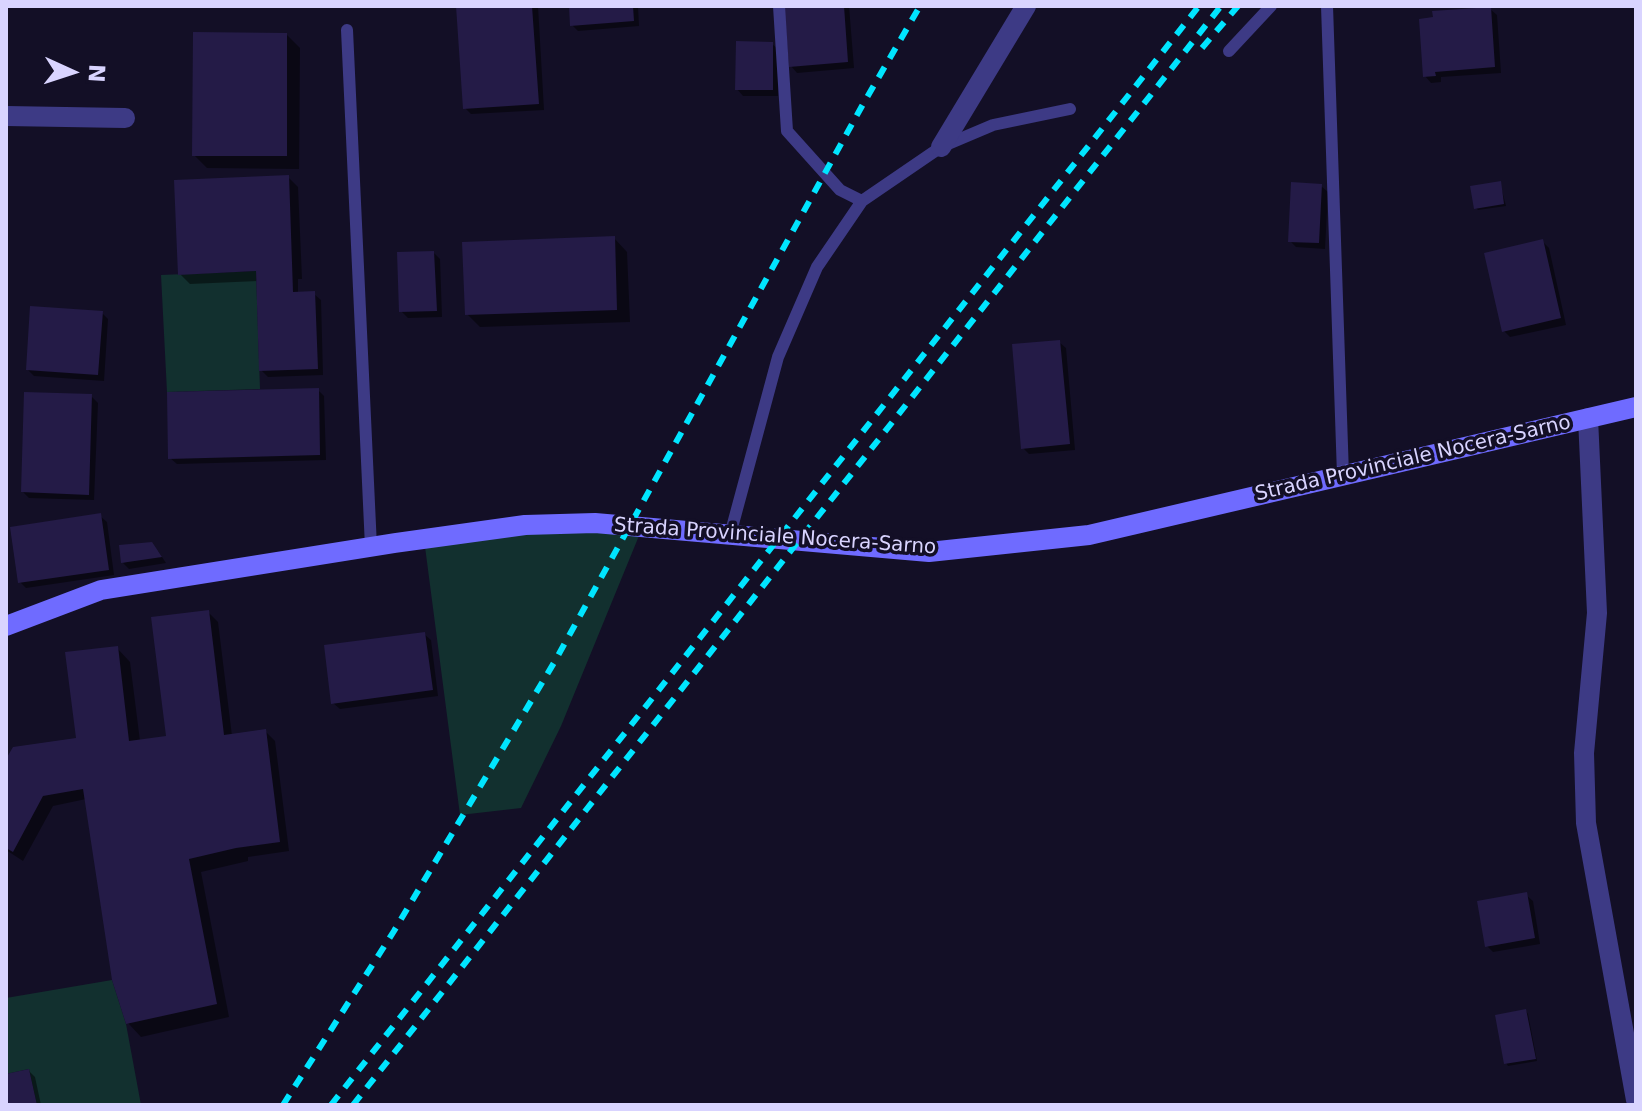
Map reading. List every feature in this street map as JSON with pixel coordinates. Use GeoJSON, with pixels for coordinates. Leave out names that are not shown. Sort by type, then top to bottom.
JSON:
{"type":"FeatureCollection","features":[{"type":"Feature","properties":{"kind":"main road","name":"Strada Provinciale Nocera-Sarno"},"geometry":{"type":"LineString","coordinates":[[6,626],[101,590],[525,525],[595,523],[929,552],[1089,535],[1636,407]]}},
{"type":"Feature","properties":{"kind":"street"},"geometry":{"type":"LineString","coordinates":[[941,147],[1026,6]]}},
{"type":"Feature","properties":{"kind":"street"},"geometry":{"type":"LineString","coordinates":[[6,116],[125,118]]}},
{"type":"Feature","properties":{"kind":"street"},"geometry":{"type":"LineString","coordinates":[[1588,418],[1597,613],[1584,753],[1586,823],[1636,1100]]}},
{"type":"Feature","properties":{"kind":"lane"},"geometry":{"type":"LineString","coordinates":[[779,6],[787,131],[840,190],[862,201]]}},
{"type":"Feature","properties":{"kind":"lane"},"geometry":{"type":"LineString","coordinates":[[1229,51],[1271,6]]}},
{"type":"Feature","properties":{"kind":"lane"},"geometry":{"type":"LineString","coordinates":[[1327,6],[1343,475]]}},
{"type":"Feature","properties":{"kind":"lane"},"geometry":{"type":"LineString","coordinates":[[347,30],[371,547]]}},
{"type":"Feature","properties":{"kind":"lane"},"geometry":{"type":"LineString","coordinates":[[730,535],[778,357],[817,267],[862,201],[941,147],[993,125],[1070,109]]}},
{"type":"Feature","properties":{"kind":"green space"},"geometry":{"type":"Polygon","coordinates":[[[256,271],[260,389],[167,392],[161,275],[256,271]]]}},
{"type":"Feature","properties":{"kind":"green space"},"geometry":{"type":"Polygon","coordinates":[[[643,526],[561,726],[521,808],[460,815],[424,539],[643,526]]]}},
{"type":"Feature","properties":{"kind":"green space"},"geometry":{"type":"Polygon","coordinates":[[[112,980],[126,1024],[141,1105],[37,1105],[29,1069],[6,1074],[6,998],[112,980]]]}},
{"type":"Feature","properties":{"kind":"building"},"geometry":{"type":"Polygon","coordinates":[[[456,6],[532,6],[539,104],[463,109],[456,6]]]}},
{"type":"Feature","properties":{"kind":"building"},"geometry":{"type":"Polygon","coordinates":[[[569,6],[633,6],[634,21],[570,26],[569,6]]]}},
{"type":"Feature","properties":{"kind":"building"},"geometry":{"type":"Polygon","coordinates":[[[784,6],[844,6],[848,62],[789,67],[784,6]]]}},
{"type":"Feature","properties":{"kind":"building"},"geometry":{"type":"Polygon","coordinates":[[[1491,7],[1495,67],[1435,72],[1436,76],[1423,77],[1419,19],[1433,17],[1432,11],[1491,7]]]}},
{"type":"Feature","properties":{"kind":"building"},"geometry":{"type":"Polygon","coordinates":[[[193,32],[287,33],[287,156],[192,156],[193,32]]]}},
{"type":"Feature","properties":{"kind":"building"},"geometry":{"type":"Polygon","coordinates":[[[736,41],[773,42],[773,90],[735,90],[736,41]]]}},
{"type":"Feature","properties":{"kind":"building"},"geometry":{"type":"Polygon","coordinates":[[[289,175],[293,292],[315,291],[318,369],[259,371],[256,271],[178,275],[174,180],[289,175]]]}},
{"type":"Feature","properties":{"kind":"building"},"geometry":{"type":"Polygon","coordinates":[[[1501,181],[1504,204],[1474,209],[1470,186],[1501,181]]]}},
{"type":"Feature","properties":{"kind":"building"},"geometry":{"type":"Polygon","coordinates":[[[1291,182],[1322,184],[1319,243],[1288,242],[1291,182]]]}},
{"type":"Feature","properties":{"kind":"building"},"geometry":{"type":"Polygon","coordinates":[[[615,236],[617,310],[465,315],[462,242],[615,236]]]}},
{"type":"Feature","properties":{"kind":"building"},"geometry":{"type":"Polygon","coordinates":[[[1543,239],[1561,318],[1502,332],[1484,253],[1543,239]]]}},
{"type":"Feature","properties":{"kind":"building"},"geometry":{"type":"Polygon","coordinates":[[[434,251],[437,311],[399,312],[397,252],[434,251]]]}},
{"type":"Feature","properties":{"kind":"building"},"geometry":{"type":"Polygon","coordinates":[[[30,306],[103,311],[98,375],[26,370],[30,306]]]}},
{"type":"Feature","properties":{"kind":"building"},"geometry":{"type":"Polygon","coordinates":[[[1060,340],[1070,444],[1021,449],[1012,344],[1060,340]]]}},
{"type":"Feature","properties":{"kind":"building"},"geometry":{"type":"Polygon","coordinates":[[[319,388],[320,455],[168,459],[167,392],[319,388]]]}},
{"type":"Feature","properties":{"kind":"building"},"geometry":{"type":"Polygon","coordinates":[[[24,392],[92,394],[89,495],[21,492],[24,392]]]}},
{"type":"Feature","properties":{"kind":"building"},"geometry":{"type":"Polygon","coordinates":[[[101,513],[109,570],[18,583],[10,527],[101,513]]]}},
{"type":"Feature","properties":{"kind":"building"},"geometry":{"type":"Polygon","coordinates":[[[152,542],[162,557],[121,563],[119,545],[152,542]]]}},
{"type":"Feature","properties":{"kind":"building"},"geometry":{"type":"Polygon","coordinates":[[[209,610],[224,735],[266,729],[280,842],[189,859],[217,1004],[126,1024],[112,980],[83,789],[43,796],[13,852],[6,848],[6,759],[13,747],[76,738],[65,652],[118,646],[129,741],[166,736],[151,617],[209,610]]]}},
{"type":"Feature","properties":{"kind":"building"},"geometry":{"type":"Polygon","coordinates":[[[425,632],[433,690],[331,704],[324,645],[425,632]]]}},
{"type":"Feature","properties":{"kind":"building"},"geometry":{"type":"Polygon","coordinates":[[[1527,892],[1535,938],[1485,947],[1477,901],[1527,892]]]}},
{"type":"Feature","properties":{"kind":"building"},"geometry":{"type":"Polygon","coordinates":[[[1526,1009],[1536,1059],[1504,1064],[1495,1015],[1526,1009]]]}},
{"type":"Feature","properties":{"kind":"building"},"geometry":{"type":"Polygon","coordinates":[[[29,1069],[37,1105],[6,1105],[6,1074],[29,1069]]]}},
{"type":"Feature","properties":{"kind":"railway"},"geometry":{"type":"LineString","coordinates":[[283,1105],[394,931],[555,661],[920,6]]}},
{"type":"Feature","properties":{"kind":"railway"},"geometry":{"type":"LineString","coordinates":[[331,1105],[1199,6]]}},
{"type":"Feature","properties":{"kind":"railway"},"geometry":{"type":"LineString","coordinates":[[353,1105],[1221,6]]}},
{"type":"Feature","properties":{"kind":"railway"},"geometry":{"type":"LineString","coordinates":[[1202,48],[1238,6]]}}]}
